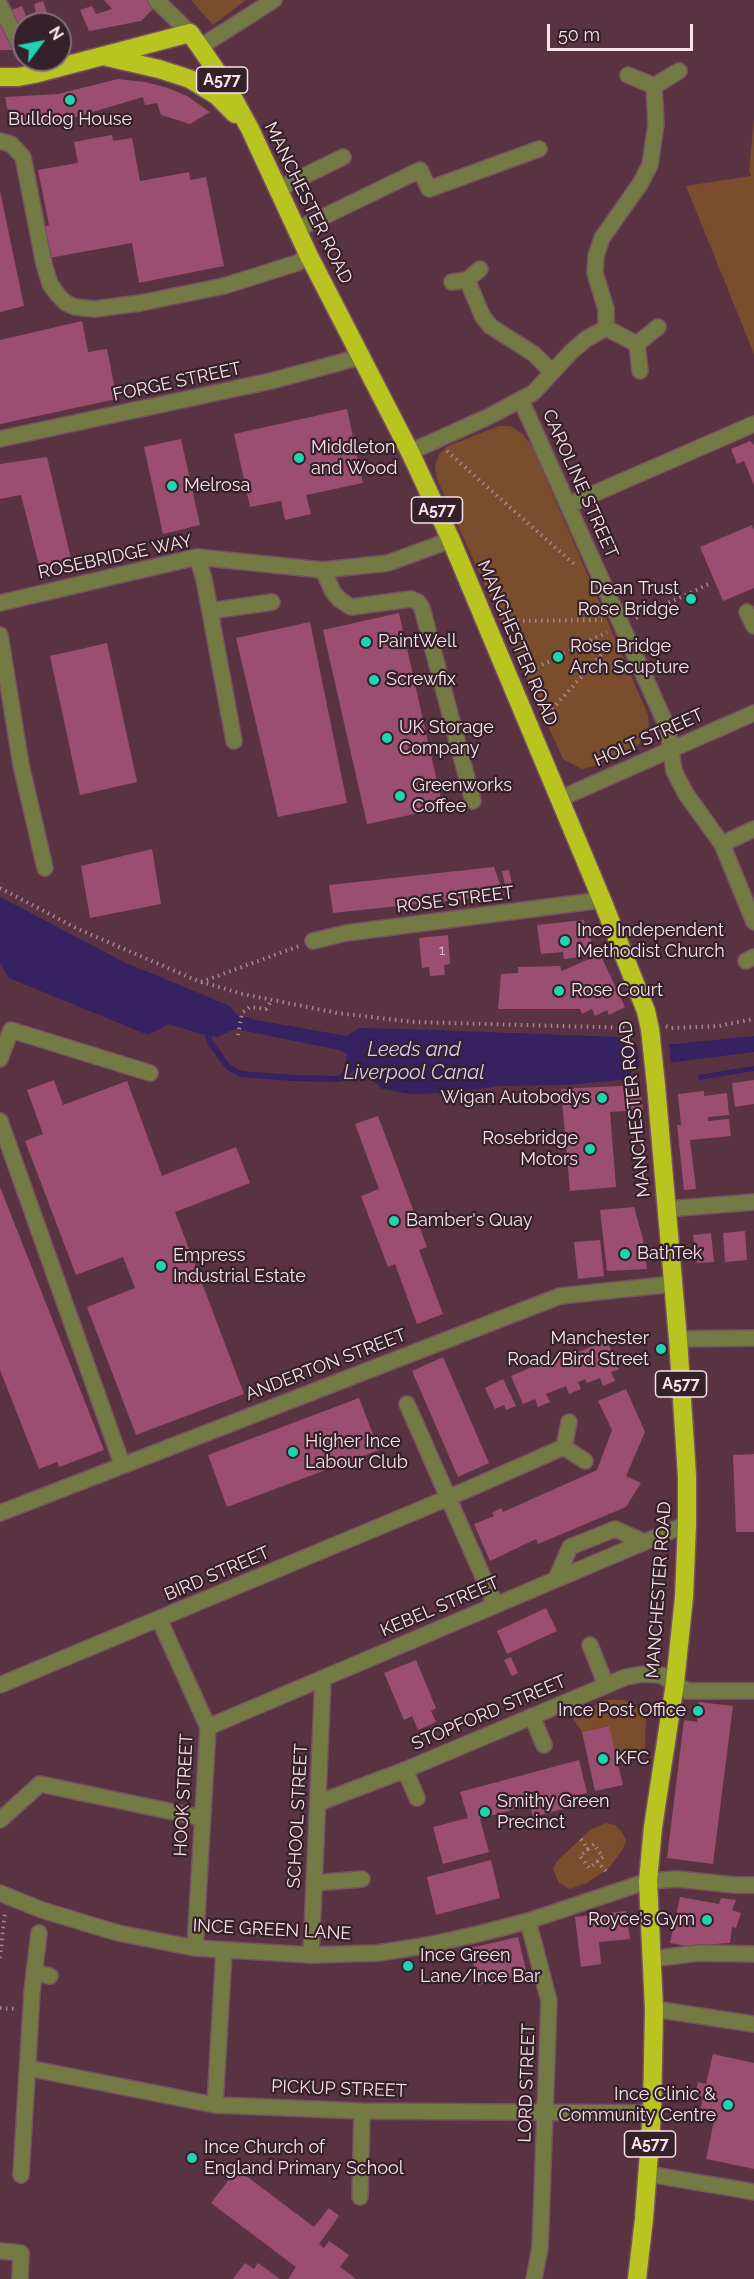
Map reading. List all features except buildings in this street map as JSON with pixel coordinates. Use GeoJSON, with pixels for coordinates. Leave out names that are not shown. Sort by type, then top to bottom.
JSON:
{"type":"FeatureCollection","features":[{"type":"Feature","properties":{"kind":"highway"},"geometry":{"type":"LineString","coordinates":[[72,61],[195,40]]}},
{"type":"Feature","properties":{"kind":"highway","name":"MANCHESTER ROAD"},"geometry":{"type":"LineString","coordinates":[[195,40],[226,85],[250,129],[309,256],[410,452],[451,540],[602,900],[637,987],[651,1030],[678,1339],[686,1464],[687,1524],[684,1597],[675,1683],[653,1827],[648,1881],[654,2009],[652,2113],[637,2279]]}},
{"type":"Feature","properties":{"kind":"highway"},"geometry":{"type":"LineString","coordinates":[[102,56],[159,69],[190,79],[216,95],[250,129]]}},
{"type":"Feature","properties":{"kind":"highway"},"geometry":{"type":"LineString","coordinates":[[0,77],[18,77],[24,72]]}},
{"type":"Feature","properties":{"kind":"street"},"geometry":{"type":"LineString","coordinates":[[156,0],[195,40],[274,0]]}},
{"type":"Feature","properties":{"kind":"street"},"geometry":{"type":"LineString","coordinates":[[0,5],[12,30]]}},
{"type":"Feature","properties":{"kind":"street"},"geometry":{"type":"LineString","coordinates":[[654,86],[679,71]]}},
{"type":"Feature","properties":{"kind":"street"},"geometry":{"type":"LineString","coordinates":[[628,75],[654,86]]}},
{"type":"Feature","properties":{"kind":"street"},"geometry":{"type":"LineString","coordinates":[[606,328],[606,309],[595,273],[596,256],[602,238],[640,184],[650,165],[656,124],[654,86]]}},
{"type":"Feature","properties":{"kind":"street"},"geometry":{"type":"LineString","coordinates":[[0,141],[11,144],[23,157],[44,264],[51,284],[58,295],[66,303],[75,307],[95,309],[140,303],[224,286],[297,263],[309,256]]}},
{"type":"Feature","properties":{"kind":"street"},"geometry":{"type":"LineString","coordinates":[[297,230],[420,170],[429,189],[540,148]]}},
{"type":"Feature","properties":{"kind":"street"},"geometry":{"type":"LineString","coordinates":[[278,189],[344,157]]}},
{"type":"Feature","properties":{"kind":"street"},"geometry":{"type":"LineString","coordinates":[[480,269],[460,281],[483,317],[490,326],[534,354],[552,372]]}},
{"type":"Feature","properties":{"kind":"street"},"geometry":{"type":"LineString","coordinates":[[637,344],[658,327]]}},
{"type":"Feature","properties":{"kind":"street"},"geometry":{"type":"LineString","coordinates":[[606,328],[637,344]]}},
{"type":"Feature","properties":{"kind":"street"},"geometry":{"type":"LineString","coordinates":[[410,452],[490,416],[533,393],[586,339],[606,328]]}},
{"type":"Feature","properties":{"kind":"street"},"geometry":{"type":"LineString","coordinates":[[637,344],[640,371]]}},
{"type":"Feature","properties":{"kind":"street","name":"FORGE STREET"},"geometry":{"type":"LineString","coordinates":[[0,439],[271,381],[360,357]]}},
{"type":"Feature","properties":{"kind":"street","name":"CAROLINE STREET"},"geometry":{"type":"LineString","coordinates":[[521,400],[668,729],[674,771],[686,794],[722,844],[754,922]]}},
{"type":"Feature","properties":{"kind":"street"},"geometry":{"type":"LineString","coordinates":[[568,505],[754,424]]}},
{"type":"Feature","properties":{"kind":"street","name":"ROSEBRIDGE WAY"},"geometry":{"type":"LineString","coordinates":[[0,603],[197,557],[323,570],[388,563],[451,540]]}},
{"type":"Feature","properties":{"kind":"street"},"geometry":{"type":"LineString","coordinates":[[197,557],[210,611],[234,741]]}},
{"type":"Feature","properties":{"kind":"street"},"geometry":{"type":"LineString","coordinates":[[323,570],[333,592],[351,608],[411,599],[418,602],[422,608],[473,801]]}},
{"type":"Feature","properties":{"kind":"street"},"geometry":{"type":"LineString","coordinates":[[210,611],[272,602]]}},
{"type":"Feature","properties":{"kind":"street"},"geometry":{"type":"LineString","coordinates":[[747,612],[754,626]]}},
{"type":"Feature","properties":{"kind":"street"},"geometry":{"type":"LineString","coordinates":[[0,635],[21,765],[45,868]]}},
{"type":"Feature","properties":{"kind":"street","name":"HOLT STREET"},"geometry":{"type":"LineString","coordinates":[[559,799],[754,713]]}},
{"type":"Feature","properties":{"kind":"street"},"geometry":{"type":"LineString","coordinates":[[722,844],[754,829]]}},
{"type":"Feature","properties":{"kind":"street","name":"ROSE STREET"},"geometry":{"type":"LineString","coordinates":[[313,941],[346,933],[602,900]]}},
{"type":"Feature","properties":{"kind":"street"},"geometry":{"type":"LineString","coordinates":[[0,1059],[11,1030],[150,1073]]}},
{"type":"Feature","properties":{"kind":"street"},"geometry":{"type":"LineString","coordinates":[[0,1121],[122,1464]]}},
{"type":"Feature","properties":{"kind":"street"},"geometry":{"type":"LineString","coordinates":[[667,1209],[754,1202]]}},
{"type":"Feature","properties":{"kind":"street","name":"ANDERTON STREET"},"geometry":{"type":"LineString","coordinates":[[0,1513],[560,1296],[673,1284]]}},
{"type":"Feature","properties":{"kind":"street"},"geometry":{"type":"LineString","coordinates":[[678,1339],[754,1338]]}},
{"type":"Feature","properties":{"kind":"street"},"geometry":{"type":"LineString","coordinates":[[407,1404],[495,1604]]}},
{"type":"Feature","properties":{"kind":"street"},"geometry":{"type":"LineString","coordinates":[[569,1422],[564,1447],[585,1461]]}},
{"type":"Feature","properties":{"kind":"street","name":"BIRD STREET"},"geometry":{"type":"LineString","coordinates":[[0,1685],[448,1498],[564,1447]]}},
{"type":"Feature","properties":{"kind":"street","name":"KEBEL STREET"},"geometry":{"type":"LineString","coordinates":[[208,1727],[687,1524]]}},
{"type":"Feature","properties":{"kind":"street"},"geometry":{"type":"LineString","coordinates":[[556,1579],[570,1547],[615,1529],[644,1542]]}},
{"type":"Feature","properties":{"kind":"street","name":"HOOK STREET"},"geometry":{"type":"LineString","coordinates":[[159,1619],[208,1727],[195,1948]]}},
{"type":"Feature","properties":{"kind":"street"},"geometry":{"type":"LineString","coordinates":[[590,1646],[606,1685]]}},
{"type":"Feature","properties":{"kind":"street","name":"STOPFORD STREET"},"geometry":{"type":"LineString","coordinates":[[318,1803],[405,1770],[626,1677],[643,1674],[661,1675],[687,1691],[754,1691]]}},
{"type":"Feature","properties":{"kind":"street","name":"SCHOOL STREET"},"geometry":{"type":"LineString","coordinates":[[311,1955],[323,1679]]}},
{"type":"Feature","properties":{"kind":"street"},"geometry":{"type":"LineString","coordinates":[[532,1716],[544,1745]]}},
{"type":"Feature","properties":{"kind":"street"},"geometry":{"type":"LineString","coordinates":[[405,1770],[417,1798]]}},
{"type":"Feature","properties":{"kind":"street"},"geometry":{"type":"LineString","coordinates":[[0,1820],[40,1784],[202,1818]]}},
{"type":"Feature","properties":{"kind":"street"},"geometry":{"type":"LineString","coordinates":[[314,1883],[362,1879]]}},
{"type":"Feature","properties":{"kind":"street","name":"INCE GREEN LANE"},"geometry":{"type":"LineString","coordinates":[[3,1894],[42,1910],[118,1933],[195,1948],[311,1955],[378,1953],[429,1945],[528,1921],[648,1881],[677,1879],[754,1885]]}},
{"type":"Feature","properties":{"kind":"street","name":"LORD STREET"},"geometry":{"type":"LineString","coordinates":[[528,1921],[549,2001],[540,2248],[534,2279]]}},
{"type":"Feature","properties":{"kind":"street"},"geometry":{"type":"LineString","coordinates":[[21,2175],[34,1972],[39,1934]]}},
{"type":"Feature","properties":{"kind":"street"},"geometry":{"type":"LineString","coordinates":[[215,2105],[224,1951]]}},
{"type":"Feature","properties":{"kind":"street"},"geometry":{"type":"LineString","coordinates":[[651,1959],[698,1953],[754,1954]]}},
{"type":"Feature","properties":{"kind":"street"},"geometry":{"type":"LineString","coordinates":[[34,1972],[50,1976]]}},
{"type":"Feature","properties":{"kind":"street"},"geometry":{"type":"LineString","coordinates":[[654,2009],[754,2024]]}},
{"type":"Feature","properties":{"kind":"street","name":"PICKUP STREET"},"geometry":{"type":"LineString","coordinates":[[28,2068],[215,2105],[362,2111],[652,2113]]}},
{"type":"Feature","properties":{"kind":"street"},"geometry":{"type":"LineString","coordinates":[[360,2197],[362,2111]]}},
{"type":"Feature","properties":{"kind":"street"},"geometry":{"type":"LineString","coordinates":[[648,2174],[754,2192]]}},
{"type":"Feature","properties":{"kind":"street"},"geometry":{"type":"LineString","coordinates":[[0,2251],[21,2253],[20,2279]]}},
{"type":"Feature","properties":{"kind":"path"},"geometry":{"type":"LineString","coordinates":[[435,441],[582,571]]}},
{"type":"Feature","properties":{"kind":"path"},"geometry":{"type":"LineString","coordinates":[[486,621],[621,625]]}},
{"type":"Feature","properties":{"kind":"path"},"geometry":{"type":"LineString","coordinates":[[532,732],[621,625]]}},
{"type":"Feature","properties":{"kind":"path"},"geometry":{"type":"LineString","coordinates":[[0,888],[78,929],[201,982],[337,1013],[414,1022],[651,1030],[718,1026],[754,1019]]}},
{"type":"Feature","properties":{"kind":"path"},"geometry":{"type":"LineString","coordinates":[[201,982],[313,941]]}},
{"type":"Feature","properties":{"kind":"path"},"geometry":{"type":"LineString","coordinates":[[238,1035],[242,1013],[250,1007],[266,1009],[272,1000]]}},
{"type":"Feature","properties":{"kind":"path"},"geometry":{"type":"LineString","coordinates":[[581,1839],[588,1849]]}},
{"type":"Feature","properties":{"kind":"path"},"geometry":{"type":"LineString","coordinates":[[594,1845],[603,1857],[589,1868],[580,1856],[588,1849],[594,1845]]}},
{"type":"Feature","properties":{"kind":"path"},"geometry":{"type":"LineString","coordinates":[[597,1862],[606,1871]]}},
{"type":"Feature","properties":{"kind":"path"},"geometry":{"type":"LineString","coordinates":[[0,1958],[3,1894]]}},
{"type":"Feature","properties":{"kind":"shaded area"},"geometry":{"type":"Polygon","coordinates":[[[191,0],[246,0],[213,25],[191,0]]]}},
{"type":"Feature","properties":{"kind":"shaded area"},"geometry":{"type":"Polygon","coordinates":[[[754,119],[754,354],[686,186],[751,176],[749,171],[754,119]]]}},
{"type":"Feature","properties":{"kind":"shaded area"},"geometry":{"type":"Polygon","coordinates":[[[499,426],[510,426],[523,434],[533,448],[648,715],[649,730],[637,746],[594,766],[582,769],[563,759],[437,479],[435,466],[439,454],[448,446],[499,426]]]}},
{"type":"Feature","properties":{"kind":"shaded area"},"geometry":{"type":"Polygon","coordinates":[[[605,1700],[625,1700],[646,1714],[645,1752],[617,1760],[607,1726],[582,1732],[572,1717],[605,1700]]]}},
{"type":"Feature","properties":{"kind":"shaded area"},"geometry":{"type":"Polygon","coordinates":[[[606,1823],[615,1825],[626,1840],[623,1849],[609,1868],[587,1883],[570,1889],[559,1883],[553,1869],[557,1861],[590,1830],[606,1823]]]}},
{"type":"Feature","properties":{"kind":"water","name":"Leeds and Liverpool Canal"},"geometry":{"type":"Polygon","coordinates":[[[0,897],[124,962],[230,1006],[236,1014],[256,1020],[347,1036],[359,1028],[407,1029],[618,1037],[630,1045],[675,1044],[754,1036],[754,1052],[635,1067],[629,1076],[637,1080],[633,1084],[619,1080],[567,1085],[500,1086],[450,1093],[410,1094],[382,1089],[360,1068],[354,1071],[346,1063],[347,1054],[339,1050],[235,1029],[217,1037],[169,1024],[148,1035],[9,978],[0,963],[0,897]]]}},
{"type":"Feature","properties":{"kind":"water"},"geometry":{"type":"Polygon","coordinates":[[[754,1066],[754,1071],[699,1080],[698,1075],[754,1066]]]}},
{"type":"Feature","properties":{"kind":"pier"},"geometry":{"type":"Polygon","coordinates":[[[669,1041],[671,1065],[640,1070],[637,1042],[669,1041]]]}},
{"type":"Feature","properties":{"kind":"waterway","name":"Leeds and Liverpool Canal"},"geometry":{"type":"LineString","coordinates":[[206,1029],[210,1042],[228,1067],[241,1074],[339,1079],[351,1069],[353,1063]]}},
{"type":"Feature","properties":{"kind":"place","name":"Bulldog House"},"geometry":{"type":"Point","coordinates":[70,100]}},
{"type":"Feature","properties":{"kind":"place","name":"Middleton and Wood"},"geometry":{"type":"Point","coordinates":[299,458]}},
{"type":"Feature","properties":{"kind":"place","name":"Melrosa"},"geometry":{"type":"Point","coordinates":[172,486]}},
{"type":"Feature","properties":{"kind":"place","name":"Dean Trust Rose Bridge"},"geometry":{"type":"Point","coordinates":[691,599]}},
{"type":"Feature","properties":{"kind":"place","name":"PaintWell"},"geometry":{"type":"Point","coordinates":[366,642]}},
{"type":"Feature","properties":{"kind":"place","name":"Rose Bridge Arch Scupture"},"geometry":{"type":"Point","coordinates":[558,657]}},
{"type":"Feature","properties":{"kind":"place","name":"Screwfix"},"geometry":{"type":"Point","coordinates":[374,680]}},
{"type":"Feature","properties":{"kind":"place","name":"UK Storage Company"},"geometry":{"type":"Point","coordinates":[387,738]}},
{"type":"Feature","properties":{"kind":"place","name":"Greenworks Coffee"},"geometry":{"type":"Point","coordinates":[400,796]}},
{"type":"Feature","properties":{"kind":"place","name":"Ince Independent Methodist Church"},"geometry":{"type":"Point","coordinates":[565,941]}},
{"type":"Feature","properties":{"kind":"place","name":"Rose Court"},"geometry":{"type":"Point","coordinates":[559,991]}},
{"type":"Feature","properties":{"kind":"place","name":"Wigan Autobodys"},"geometry":{"type":"Point","coordinates":[602,1098]}},
{"type":"Feature","properties":{"kind":"place","name":"Rosebridge Motors"},"geometry":{"type":"Point","coordinates":[590,1149]}},
{"type":"Feature","properties":{"kind":"place","name":"Bamber's Quay"},"geometry":{"type":"Point","coordinates":[394,1221]}},
{"type":"Feature","properties":{"kind":"place","name":"BathTek"},"geometry":{"type":"Point","coordinates":[625,1254]}},
{"type":"Feature","properties":{"kind":"place","name":"Empress Industrial Estate"},"geometry":{"type":"Point","coordinates":[161,1266]}},
{"type":"Feature","properties":{"kind":"place","name":"Manchester Road/Bird Street"},"geometry":{"type":"Point","coordinates":[661,1349]}},
{"type":"Feature","properties":{"kind":"place","name":"Higher Ince Labour Club"},"geometry":{"type":"Point","coordinates":[293,1452]}},
{"type":"Feature","properties":{"kind":"place","name":"Ince Post Office"},"geometry":{"type":"Point","coordinates":[698,1711]}},
{"type":"Feature","properties":{"kind":"place","name":"KFC"},"geometry":{"type":"Point","coordinates":[603,1759]}},
{"type":"Feature","properties":{"kind":"place","name":"Smithy Green Precinct"},"geometry":{"type":"Point","coordinates":[485,1812]}},
{"type":"Feature","properties":{"kind":"place","name":"Royce's Gym"},"geometry":{"type":"Point","coordinates":[707,1920]}},
{"type":"Feature","properties":{"kind":"place","name":"Ince Green Lane/Ince Bar"},"geometry":{"type":"Point","coordinates":[408,1966]}},
{"type":"Feature","properties":{"kind":"place","name":"Ince Clinic & Community Centre"},"geometry":{"type":"Point","coordinates":[728,2105]}},
{"type":"Feature","properties":{"kind":"place","name":"Ince Church of England Primary School"},"geometry":{"type":"Point","coordinates":[192,2158]}}]}
